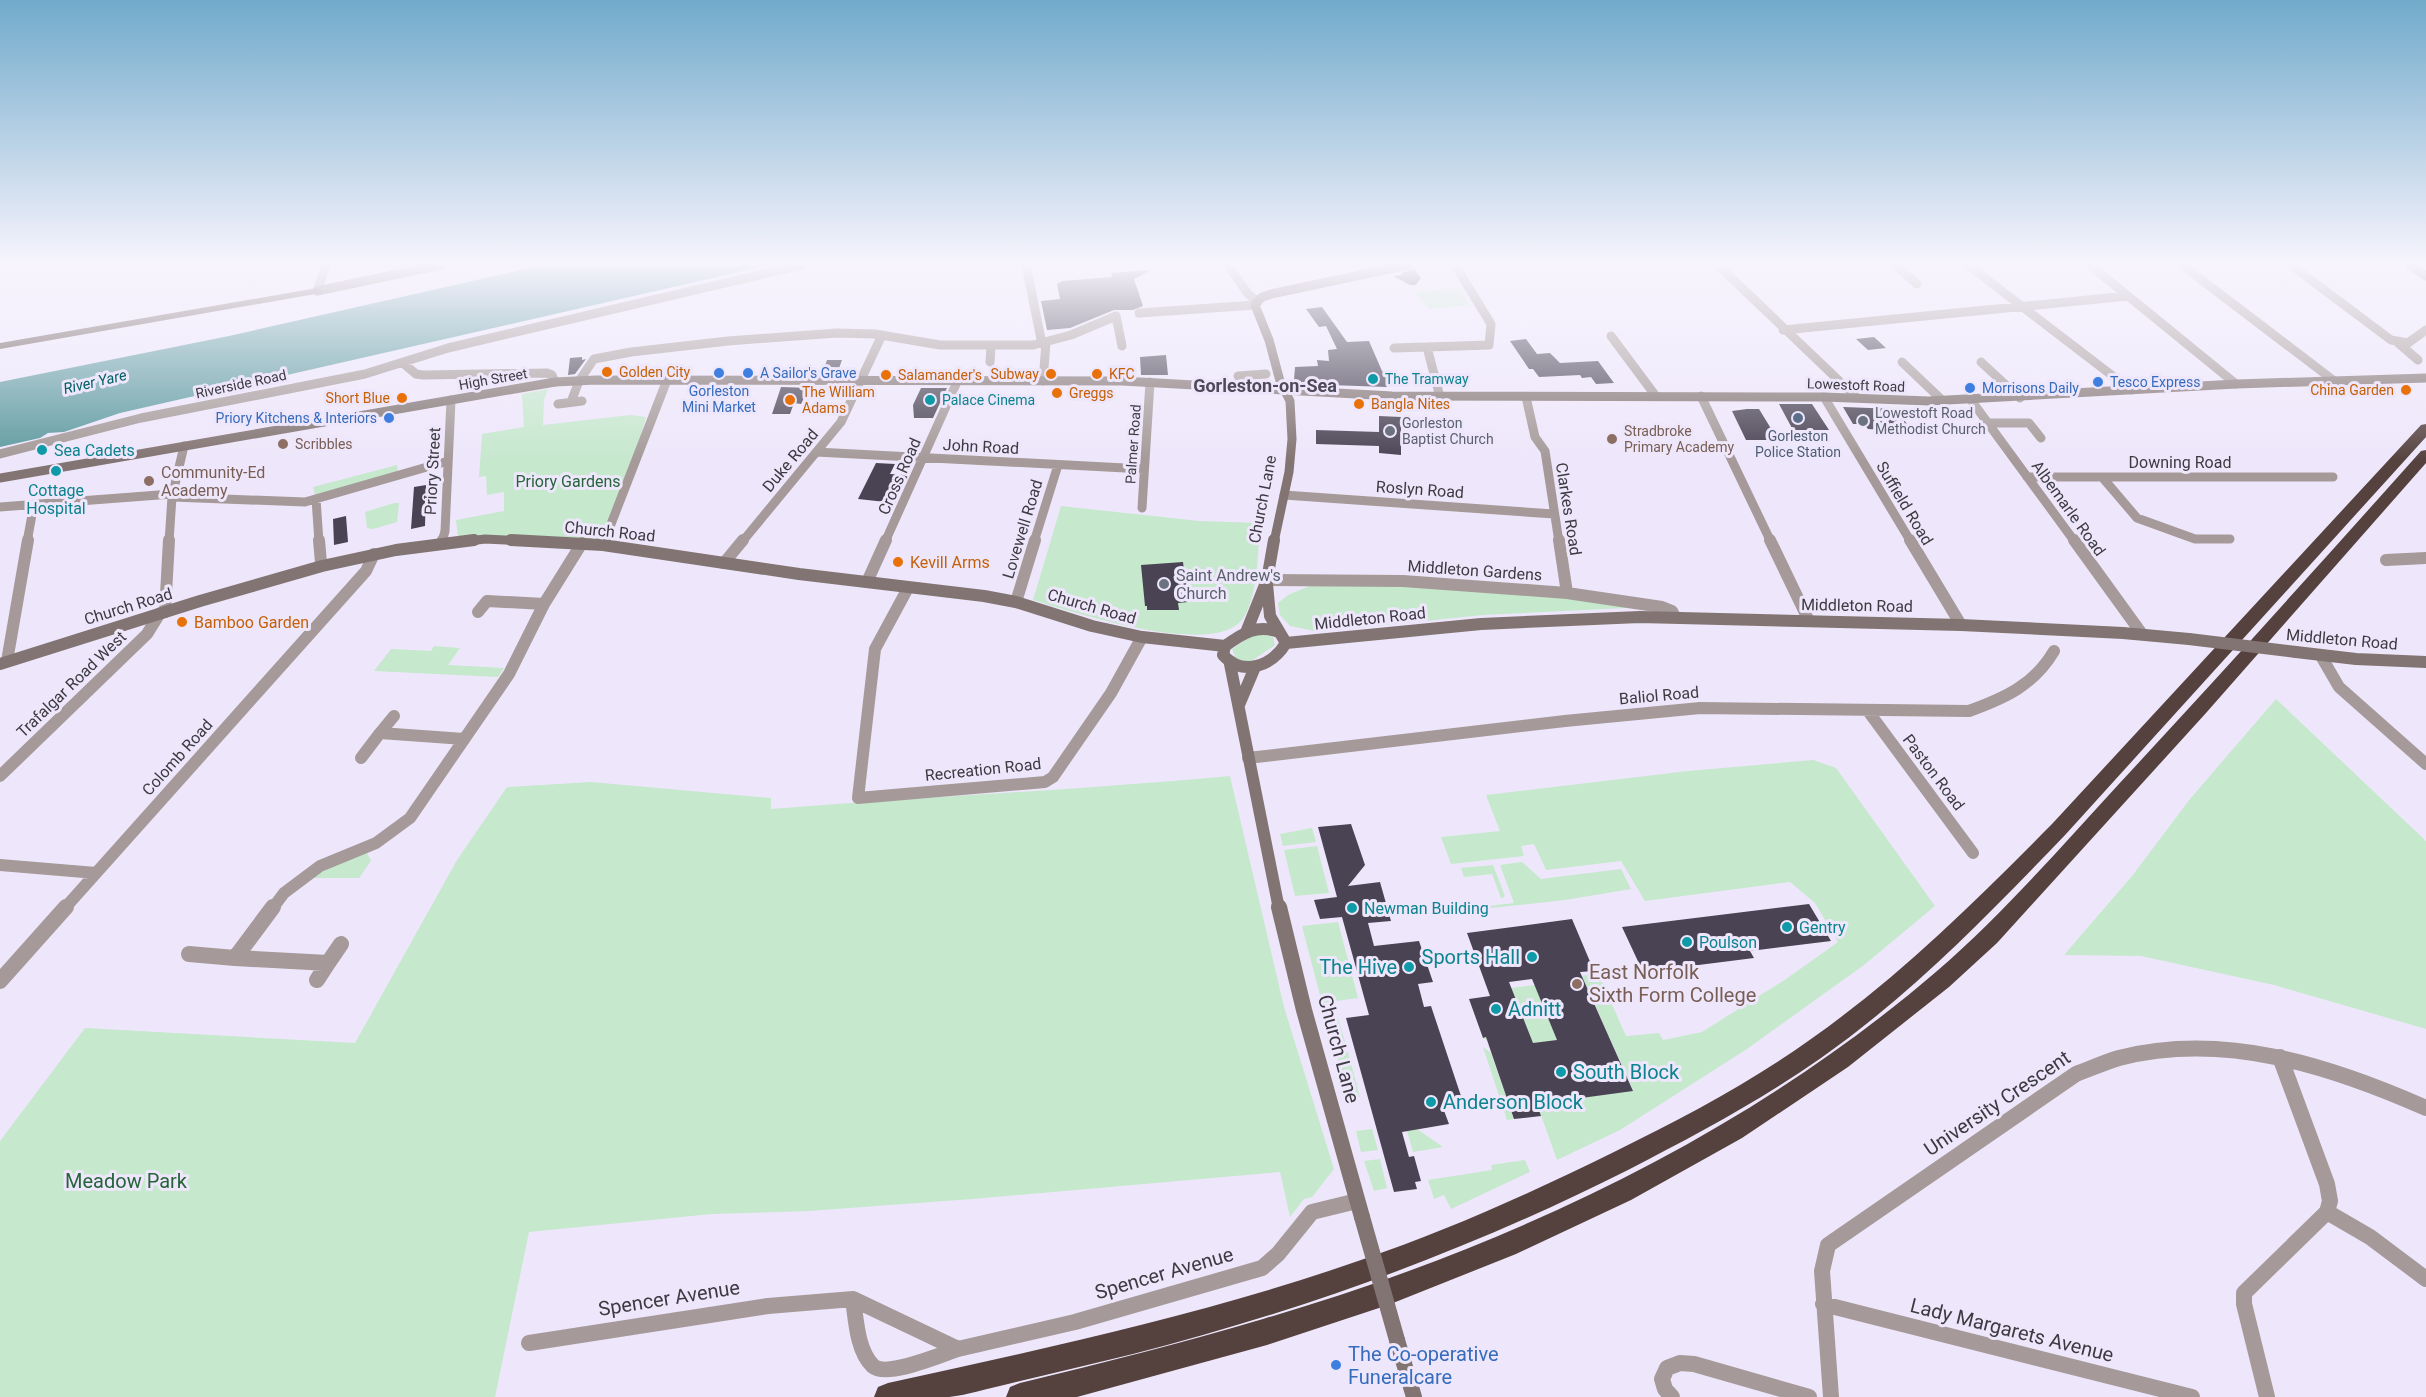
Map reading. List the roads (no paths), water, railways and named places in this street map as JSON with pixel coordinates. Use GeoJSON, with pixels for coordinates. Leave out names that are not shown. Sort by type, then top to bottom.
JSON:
{"type":"FeatureCollection","features":[{"type":"Feature","properties":{"kind":"highway"},"geometry":{"type":"LineString","coordinates":[[888,1397],[1074,1356],[1203,1322],[1322,1287],[1425,1249],[1559,1192],[1749,1093],[1837,1034],[1884,997],[1997,893],[2059,829],[2426,428]]}},
{"type":"Feature","properties":{"kind":"highway"},"geometry":{"type":"LineString","coordinates":[[1020,1397],[1210,1349],[1435,1276],[1566,1219],[1700,1150],[1780,1102],[1857,1050],[1944,979],[2017,909],[2240,664],[2426,454]]}},
{"type":"Feature","properties":{"kind":"main road"},"geometry":{"type":"LineString","coordinates":[[0,346],[91,330]]}},
{"type":"Feature","properties":{"kind":"street","name":"Riverside Road"},"geometry":{"type":"LineString","coordinates":[[0,454],[127,421],[364,374],[448,348],[525,330]]}},
{"type":"Feature","properties":{"kind":"street"},"geometry":{"type":"LineString","coordinates":[[1041,330],[1047,348],[1043,381]]}},
{"type":"Feature","properties":{"kind":"street"},"geometry":{"type":"LineString","coordinates":[[571,402],[579,381],[591,360],[631,352],[728,341],[837,333],[882,335],[940,345],[991,346],[1044,343],[1078,330]]}},
{"type":"Feature","properties":{"kind":"street"},"geometry":{"type":"LineString","coordinates":[[1119,330],[1122,346]]}},
{"type":"Feature","properties":{"kind":"street","name":"Church Lane"},"geometry":{"type":"LineString","coordinates":[[1247,630],[1267,580],[1289,472],[1292,439],[1290,401],[1265,330]]}},
{"type":"Feature","properties":{"kind":"street"},"geometry":{"type":"LineString","coordinates":[[1394,348],[1489,345],[1490,330]]}},
{"type":"Feature","properties":{"kind":"street"},"geometry":{"type":"LineString","coordinates":[[1783,330],[1856,398]]}},
{"type":"Feature","properties":{"kind":"street"},"geometry":{"type":"LineString","coordinates":[[2054,330],[2132,390]]}},
{"type":"Feature","properties":{"kind":"street"},"geometry":{"type":"LineString","coordinates":[[2169,330],[2236,384]]}},
{"type":"Feature","properties":{"kind":"street"},"geometry":{"type":"LineString","coordinates":[[2267,330],[2333,380]]}},
{"type":"Feature","properties":{"kind":"street"},"geometry":{"type":"LineString","coordinates":[[2376,330],[2400,343],[2418,360]]}},
{"type":"Feature","properties":{"kind":"street"},"geometry":{"type":"LineString","coordinates":[[2400,343],[2426,330]]}},
{"type":"Feature","properties":{"kind":"street","name":"Duke Road"},"geometry":{"type":"LineString","coordinates":[[724,563],[841,422],[882,335]]}},
{"type":"Feature","properties":{"kind":"street"},"geometry":{"type":"LineString","coordinates":[[1605,344],[1613,339],[1655,395]]}},
{"type":"Feature","properties":{"kind":"street"},"geometry":{"type":"LineString","coordinates":[[990,362],[991,346]]}},
{"type":"Feature","properties":{"kind":"street"},"geometry":{"type":"LineString","coordinates":[[1427,347],[1440,397]]}},
{"type":"Feature","properties":{"kind":"street"},"geometry":{"type":"LineString","coordinates":[[1902,362],[1943,401]]}},
{"type":"Feature","properties":{"kind":"street"},"geometry":{"type":"LineString","coordinates":[[1981,362],[2020,398]]}},
{"type":"Feature","properties":{"kind":"street"},"geometry":{"type":"LineString","coordinates":[[403,363],[416,374],[423,375],[547,373],[552,375],[555,382]]}},
{"type":"Feature","properties":{"kind":"street"},"geometry":{"type":"LineString","coordinates":[[1238,376],[1266,374]]}},
{"type":"Feature","properties":{"kind":"street","name":"Lowestoft Road"},"geometry":{"type":"LineString","coordinates":[[1285,390],[1440,397],[1655,395],[1943,401],[2236,384],[2426,378]]}},
{"type":"Feature","properties":{"kind":"street"},"geometry":{"type":"LineString","coordinates":[[603,545],[667,380]]}},
{"type":"Feature","properties":{"kind":"street","name":"High Street"},"geometry":{"type":"LineString","coordinates":[[0,478],[555,382],[667,380],[1150,382],[1285,390]]}},
{"type":"Feature","properties":{"kind":"street","name":"Cross Road"},"geometry":{"type":"LineString","coordinates":[[867,582],[957,382]]}},
{"type":"Feature","properties":{"kind":"street","name":"Palmer Road"},"geometry":{"type":"LineString","coordinates":[[1142,508],[1150,382]]}},
{"type":"Feature","properties":{"kind":"street"},"geometry":{"type":"LineString","coordinates":[[1701,396],[1809,621]]}},
{"type":"Feature","properties":{"kind":"street","name":"Clarkes Road"},"geometry":{"type":"LineString","coordinates":[[1526,397],[1535,437],[1545,451],[1567,593]]}},
{"type":"Feature","properties":{"kind":"street","name":"Suffield Road"},"geometry":{"type":"LineString","coordinates":[[1824,397],[1962,625]]}},
{"type":"Feature","properties":{"kind":"street","name":"Priory Street"},"geometry":{"type":"LineString","coordinates":[[442,543],[445,531],[451,400]]}},
{"type":"Feature","properties":{"kind":"street","name":"Albemarle Road"},"geometry":{"type":"LineString","coordinates":[[1971,400],[2142,634]]}},
{"type":"Feature","properties":{"kind":"street"},"geometry":{"type":"LineString","coordinates":[[558,404],[582,401]]}},
{"type":"Feature","properties":{"kind":"street"},"geometry":{"type":"LineString","coordinates":[[1988,423],[2030,423],[2041,438]]}},
{"type":"Feature","properties":{"kind":"street"},"geometry":{"type":"LineString","coordinates":[[163,613],[172,496],[184,446]]}},
{"type":"Feature","properties":{"kind":"street","name":"John Road"},"geometry":{"type":"LineString","coordinates":[[816,452],[1144,469]]}},
{"type":"Feature","properties":{"kind":"street"},"geometry":{"type":"LineString","coordinates":[[0,507],[172,496],[291,502],[316,499],[448,462]]}},
{"type":"Feature","properties":{"kind":"street","name":"Lovewell Road"},"geometry":{"type":"LineString","coordinates":[[1016,602],[1058,465]]}},
{"type":"Feature","properties":{"kind":"street","name":"Downing Road"},"geometry":{"type":"LineString","coordinates":[[2027,477],[2332,477]]}},
{"type":"Feature","properties":{"kind":"street"},"geometry":{"type":"LineString","coordinates":[[2102,477],[2137,518],[2195,539],[2230,539]]}},
{"type":"Feature","properties":{"kind":"street","name":"Roslyn Road"},"geometry":{"type":"LineString","coordinates":[[1284,495],[1554,514]]}},
{"type":"Feature","properties":{"kind":"street"},"geometry":{"type":"LineString","coordinates":[[316,499],[321,563]]}},
{"type":"Feature","properties":{"kind":"street"},"geometry":{"type":"LineString","coordinates":[[4,663],[13,627],[34,504]]}},
{"type":"Feature","properties":{"kind":"street","name":"Church Road"},"geometry":{"type":"LineString","coordinates":[[4,663],[312,569],[374,554],[442,543],[494,539],[603,545],[1016,602],[1092,626],[1142,637],[1225,646]]}},
{"type":"Feature","properties":{"kind":"street"},"geometry":{"type":"LineString","coordinates":[[235,958],[284,894],[300,880],[320,866],[376,843],[410,818],[511,670],[544,604],[582,543]]}},
{"type":"Feature","properties":{"kind":"street","name":"Colomb Road"},"geometry":{"type":"LineString","coordinates":[[0,981],[366,571],[374,554]]}},
{"type":"Feature","properties":{"kind":"street"},"geometry":{"type":"LineString","coordinates":[[2386,560],[2426,558]]}},
{"type":"Feature","properties":{"kind":"street","name":"Church Lane"},"geometry":{"type":"LineString","coordinates":[[1267,580],[1270,616],[1286,643]]}},
{"type":"Feature","properties":{"kind":"street","name":"Middleton Gardens"},"geometry":{"type":"LineString","coordinates":[[1267,580],[1403,581],[1567,593],[1662,607],[1672,611],[1675,617]]}},
{"type":"Feature","properties":{"kind":"street","name":"Recreation Road"},"geometry":{"type":"LineString","coordinates":[[908,588],[875,649],[858,798],[1045,782],[1053,777],[1111,693],[1142,637]]}},
{"type":"Feature","properties":{"kind":"street"},"geometry":{"type":"LineString","coordinates":[[478,612],[495,590]]}},
{"type":"Feature","properties":{"kind":"street"},"geometry":{"type":"LineString","coordinates":[[487,601],[544,604]]}},
{"type":"Feature","properties":{"kind":"street","name":"Trafalgar Road West"},"geometry":{"type":"LineString","coordinates":[[0,776],[147,634],[163,613]]}},
{"type":"Feature","properties":{"kind":"street","name":"Middleton Road"},"geometry":{"type":"LineString","coordinates":[[1286,643],[1481,624],[1675,617],[1962,625],[2142,634],[2321,656],[2426,662]]}},
{"type":"Feature","properties":{"kind":"street"},"geometry":{"type":"LineString","coordinates":[[0,630],[13,627]]}},
{"type":"Feature","properties":{"kind":"street"},"geometry":{"type":"LineString","coordinates":[[1225,646],[1247,630],[1269,628],[1279,632]]}},
{"type":"Feature","properties":{"kind":"street"},"geometry":{"type":"LineString","coordinates":[[1230,664],[1244,668],[1255,667],[1276,655],[1286,643]]}},
{"type":"Feature","properties":{"kind":"street","name":"Church Lane"},"geometry":{"type":"LineString","coordinates":[[1225,646],[1223,655],[1230,664],[1276,894],[1304,1010],[1414,1397]]}},
{"type":"Feature","properties":{"kind":"street","name":"Baliol Road"},"geometry":{"type":"LineString","coordinates":[[1248,758],[1664,710],[1764,707],[1956,712],[1982,707],[2006,698],[2043,670],[2054,651]]}},
{"type":"Feature","properties":{"kind":"street"},"geometry":{"type":"LineString","coordinates":[[2321,656],[2339,687],[2426,764]]}},
{"type":"Feature","properties":{"kind":"street"},"geometry":{"type":"LineString","coordinates":[[1238,709],[1242,694],[1255,667]]}},
{"type":"Feature","properties":{"kind":"street","name":"Paston Road"},"geometry":{"type":"LineString","coordinates":[[1868,711],[1973,853]]}},
{"type":"Feature","properties":{"kind":"street"},"geometry":{"type":"LineString","coordinates":[[361,758],[394,716]]}},
{"type":"Feature","properties":{"kind":"street"},"geometry":{"type":"LineString","coordinates":[[380,733],[464,739]]}},
{"type":"Feature","properties":{"kind":"street"},"geometry":{"type":"LineString","coordinates":[[0,865],[96,873]]}},
{"type":"Feature","properties":{"kind":"street"},"geometry":{"type":"LineString","coordinates":[[317,981],[341,944]]}},
{"type":"Feature","properties":{"kind":"street"},"geometry":{"type":"LineString","coordinates":[[189,954],[328,963]]}},
{"type":"Feature","properties":{"kind":"street","name":"University Crescent"},"geometry":{"type":"LineString","coordinates":[[1831,1397],[1822,1272],[1828,1245],[2076,1074],[2097,1064],[2135,1055],[2181,1049],[2243,1050],[2328,1069],[2426,1108]]}},
{"type":"Feature","properties":{"kind":"street"},"geometry":{"type":"LineString","coordinates":[[2267,1397],[2244,1304],[2244,1293],[2301,1234],[2327,1212],[2330,1201],[2327,1184],[2280,1057]]}},
{"type":"Feature","properties":{"kind":"street","name":"Spencer Avenue"},"geometry":{"type":"LineString","coordinates":[[529,1343],[768,1306],[853,1299],[859,1336],[866,1356],[874,1367],[889,1371],[958,1349],[1075,1322],[1262,1268],[1278,1254],[1312,1212],[1327,1207],[1359,1209]]}},
{"type":"Feature","properties":{"kind":"street"},"geometry":{"type":"LineString","coordinates":[[2327,1212],[2370,1237],[2426,1279]]}},
{"type":"Feature","properties":{"kind":"street"},"geometry":{"type":"LineString","coordinates":[[853,1299],[958,1349]]}},
{"type":"Feature","properties":{"kind":"street","name":"Lady Margarets Avenue"},"geometry":{"type":"LineString","coordinates":[[1823,1304],[1942,1336],[2192,1397]]}},
{"type":"Feature","properties":{"kind":"street"},"geometry":{"type":"LineString","coordinates":[[1672,1397],[1665,1389],[1662,1379],[1667,1368],[1680,1363],[1694,1364],[1809,1397]]}},
{"type":"Feature","properties":{"kind":"water","name":"River Yare"},"geometry":{"type":"Polygon","coordinates":[[[255,330],[484,330],[120,413],[64,432],[48,433],[40,438],[0,447],[0,382],[255,330]]]}},
{"type":"Feature","properties":{"kind":"place","name":"Golden City"},"geometry":{"type":"Point","coordinates":[607,372]}},
{"type":"Feature","properties":{"kind":"place","name":"Gorleston Mini Market"},"geometry":{"type":"Point","coordinates":[719,373]}},
{"type":"Feature","properties":{"kind":"place","name":"A Sailor's Grave"},"geometry":{"type":"Point","coordinates":[748,373]}},
{"type":"Feature","properties":{"kind":"place","name":"Subway"},"geometry":{"type":"Point","coordinates":[1051,374]}},
{"type":"Feature","properties":{"kind":"place","name":"KFC"},"geometry":{"type":"Point","coordinates":[1097,374]}},
{"type":"Feature","properties":{"kind":"place","name":"Salamander's"},"geometry":{"type":"Point","coordinates":[886,375]}},
{"type":"Feature","properties":{"kind":"place","name":"The Tramway"},"geometry":{"type":"Point","coordinates":[1373,379]}},
{"type":"Feature","properties":{"kind":"place","name":"Tesco Express"},"geometry":{"type":"Point","coordinates":[2098,382]}},
{"type":"Feature","properties":{"kind":"place","name":"Morrisons Daily"},"geometry":{"type":"Point","coordinates":[1970,388]}},
{"type":"Feature","properties":{"kind":"place","name":"China Garden"},"geometry":{"type":"Point","coordinates":[2406,390]}},
{"type":"Feature","properties":{"kind":"place","name":"Greggs"},"geometry":{"type":"Point","coordinates":[1057,393]}},
{"type":"Feature","properties":{"kind":"place","name":"Short Blue"},"geometry":{"type":"Point","coordinates":[402,398]}},
{"type":"Feature","properties":{"kind":"place","name":"The William Adams"},"geometry":{"type":"Point","coordinates":[790,400]}},
{"type":"Feature","properties":{"kind":"place","name":"Palace Cinema"},"geometry":{"type":"Point","coordinates":[930,400]}},
{"type":"Feature","properties":{"kind":"place","name":"Bangla Nites"},"geometry":{"type":"Point","coordinates":[1359,404]}},
{"type":"Feature","properties":{"kind":"place","name":"Priory Kitchens & Interiors"},"geometry":{"type":"Point","coordinates":[389,418]}},
{"type":"Feature","properties":{"kind":"place","name":"Gorleston Police Station"},"geometry":{"type":"Point","coordinates":[1798,418]}},
{"type":"Feature","properties":{"kind":"place","name":"Lowestoft Road Methodist Church"},"geometry":{"type":"Point","coordinates":[1863,421]}},
{"type":"Feature","properties":{"kind":"place","name":"Gorleston Baptist Church"},"geometry":{"type":"Point","coordinates":[1390,431]}},
{"type":"Feature","properties":{"kind":"place","name":"Stradbroke Primary Academy"},"geometry":{"type":"Point","coordinates":[1612,439]}},
{"type":"Feature","properties":{"kind":"place","name":"Scribbles"},"geometry":{"type":"Point","coordinates":[283,444]}},
{"type":"Feature","properties":{"kind":"place","name":"Sea Cadets"},"geometry":{"type":"Point","coordinates":[42,450]}},
{"type":"Feature","properties":{"kind":"place","name":"Cottage Hospital"},"geometry":{"type":"Point","coordinates":[56,471]}},
{"type":"Feature","properties":{"kind":"place","name":"Community-Ed Academy"},"geometry":{"type":"Point","coordinates":[149,481]}},
{"type":"Feature","properties":{"kind":"place","name":"Kevill Arms"},"geometry":{"type":"Point","coordinates":[898,562]}},
{"type":"Feature","properties":{"kind":"place","name":"Saint Andrew's Church"},"geometry":{"type":"Point","coordinates":[1164,584]}},
{"type":"Feature","properties":{"kind":"place","name":"Bamboo Garden"},"geometry":{"type":"Point","coordinates":[182,622]}},
{"type":"Feature","properties":{"kind":"place","name":"Newman Building"},"geometry":{"type":"Point","coordinates":[1352,908]}},
{"type":"Feature","properties":{"kind":"place","name":"Gentry"},"geometry":{"type":"Point","coordinates":[1787,927]}},
{"type":"Feature","properties":{"kind":"place","name":"Poulson"},"geometry":{"type":"Point","coordinates":[1687,942]}},
{"type":"Feature","properties":{"kind":"place","name":"Sports Hall"},"geometry":{"type":"Point","coordinates":[1532,957]}},
{"type":"Feature","properties":{"kind":"place","name":"The Hive"},"geometry":{"type":"Point","coordinates":[1409,967]}},
{"type":"Feature","properties":{"kind":"place","name":"East Norfolk Sixth Form College"},"geometry":{"type":"Point","coordinates":[1577,984]}},
{"type":"Feature","properties":{"kind":"place","name":"Adnitt"},"geometry":{"type":"Point","coordinates":[1496,1009]}},
{"type":"Feature","properties":{"kind":"place","name":"South Block"},"geometry":{"type":"Point","coordinates":[1561,1072]}},
{"type":"Feature","properties":{"kind":"place","name":"Anderson Block"},"geometry":{"type":"Point","coordinates":[1431,1102]}},
{"type":"Feature","properties":{"kind":"place","name":"The Co-operative Funeralcare"},"geometry":{"type":"Point","coordinates":[1336,1365]}},
{"type":"Feature","properties":{"kind":"district","name":"Gorleston-on-Sea"},"geometry":{"type":"Point","coordinates":[1265,386]}},
{"type":"Feature","properties":{"kind":"park label","name":"Priory Gardens"},"geometry":{"type":"Point","coordinates":[568,481]}},
{"type":"Feature","properties":{"kind":"park label","name":"Meadow Park"},"geometry":{"type":"Point","coordinates":[126,1181]}}]}
